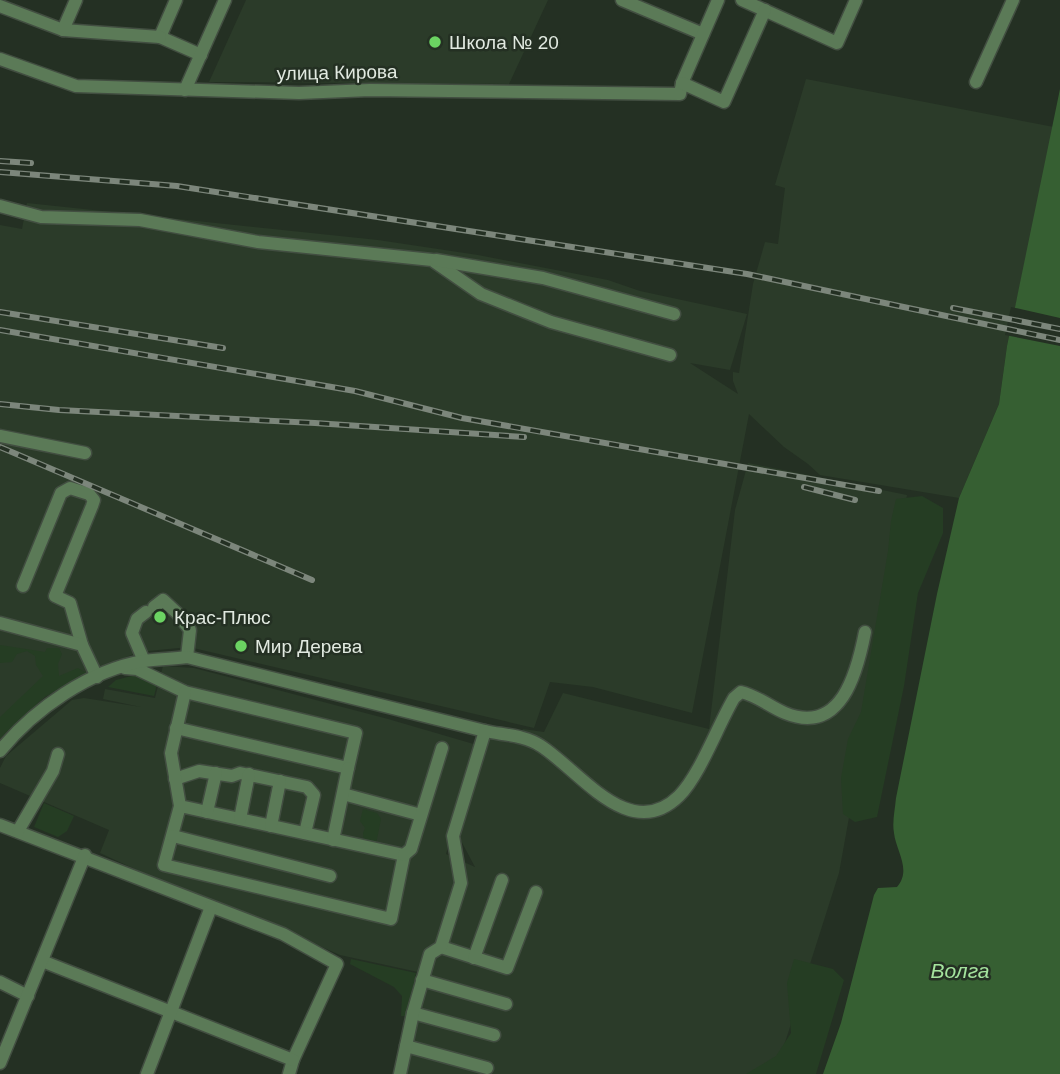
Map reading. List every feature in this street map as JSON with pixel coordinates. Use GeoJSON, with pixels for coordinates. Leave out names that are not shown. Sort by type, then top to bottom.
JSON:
{"type":"FeatureCollection","features":[{"type":"Feature","properties":{"kind":"street"},"geometry":{"type":"LineString","coordinates":[[63,30],[76,0]]}},
{"type":"Feature","properties":{"kind":"street"},"geometry":{"type":"LineString","coordinates":[[160,37],[176,0]]}},
{"type":"Feature","properties":{"kind":"street"},"geometry":{"type":"LineString","coordinates":[[186,90],[226,0]]}},
{"type":"Feature","properties":{"kind":"street"},"geometry":{"type":"LineString","coordinates":[[624,0],[703,34]]}},
{"type":"Feature","properties":{"kind":"street"},"geometry":{"type":"LineString","coordinates":[[718,0],[681,89],[724,102],[765,10]]}},
{"type":"Feature","properties":{"kind":"street"},"geometry":{"type":"LineString","coordinates":[[742,0],[837,43],[856,0]]}},
{"type":"Feature","properties":{"kind":"street"},"geometry":{"type":"LineString","coordinates":[[976,82],[1013,0]]}},
{"type":"Feature","properties":{"kind":"street"},"geometry":{"type":"LineString","coordinates":[[0,6],[63,30],[160,37],[201,55]]}},
{"type":"Feature","properties":{"kind":"street","name":"улица Кирова"},"geometry":{"type":"LineString","coordinates":[[0,59],[76,86],[299,93],[370,90],[681,89]]}},
{"type":"Feature","properties":{"kind":"street"},"geometry":{"type":"LineString","coordinates":[[0,206],[41,216],[140,220],[258,242],[432,260],[543,278],[674,314]]}},
{"type":"Feature","properties":{"kind":"street"},"geometry":{"type":"LineString","coordinates":[[432,260],[481,294],[539,317],[670,355]]}},
{"type":"Feature","properties":{"kind":"street"},"geometry":{"type":"LineString","coordinates":[[0,436],[85,453]]}},
{"type":"Feature","properties":{"kind":"street"},"geometry":{"type":"LineString","coordinates":[[23,586],[61,493],[70,488],[89,494],[94,499],[92,506],[55,596],[70,603],[82,645],[97,677]]}},
{"type":"Feature","properties":{"kind":"street"},"geometry":{"type":"LineString","coordinates":[[144,661],[132,633],[137,619],[163,600],[190,630],[187,657]]}},
{"type":"Feature","properties":{"kind":"street"},"geometry":{"type":"LineString","coordinates":[[0,623],[82,645]]}},
{"type":"Feature","properties":{"kind":"street"},"geometry":{"type":"LineString","coordinates":[[0,751],[50,704],[97,677],[144,661],[187,657],[485,731],[528,739],[541,746],[612,803],[643,813],[659,811],[681,795],[702,762],[734,698],[741,692],[786,713],[810,719],[827,712],[840,702],[852,683],[865,632]]}},
{"type":"Feature","properties":{"kind":"street"},"geometry":{"type":"LineString","coordinates":[[121,667],[138,669],[186,692],[356,733],[333,840]]}},
{"type":"Feature","properties":{"kind":"street"},"geometry":{"type":"LineString","coordinates":[[186,692],[171,753],[180,806],[164,865],[391,919],[404,855],[411,849],[442,748]]}},
{"type":"Feature","properties":{"kind":"street"},"geometry":{"type":"LineString","coordinates":[[176,728],[348,768]]}},
{"type":"Feature","properties":{"kind":"street"},"geometry":{"type":"LineString","coordinates":[[400,1074],[413,1013],[430,954],[441,947],[461,883],[453,836],[485,731]]}},
{"type":"Feature","properties":{"kind":"street"},"geometry":{"type":"LineString","coordinates":[[18,831],[53,771],[58,754]]}},
{"type":"Feature","properties":{"kind":"street"},"geometry":{"type":"LineString","coordinates":[[175,779],[199,771],[232,776],[240,773],[307,787],[314,795],[305,834]]}},
{"type":"Feature","properties":{"kind":"street"},"geometry":{"type":"LineString","coordinates":[[207,812],[216,774]]}},
{"type":"Feature","properties":{"kind":"street"},"geometry":{"type":"LineString","coordinates":[[240,819],[249,775]]}},
{"type":"Feature","properties":{"kind":"street"},"geometry":{"type":"LineString","coordinates":[[271,826],[280,781]]}},
{"type":"Feature","properties":{"kind":"street"},"geometry":{"type":"LineString","coordinates":[[343,794],[421,815]]}},
{"type":"Feature","properties":{"kind":"street"},"geometry":{"type":"LineString","coordinates":[[180,806],[404,855]]}},
{"type":"Feature","properties":{"kind":"street"},"geometry":{"type":"LineString","coordinates":[[0,825],[85,855],[283,934],[337,964],[289,1074]]}},
{"type":"Feature","properties":{"kind":"street"},"geometry":{"type":"LineString","coordinates":[[173,836],[330,876]]}},
{"type":"Feature","properties":{"kind":"street"},"geometry":{"type":"LineString","coordinates":[[0,1063],[85,855]]}},
{"type":"Feature","properties":{"kind":"street"},"geometry":{"type":"LineString","coordinates":[[474,958],[502,880]]}},
{"type":"Feature","properties":{"kind":"street"},"geometry":{"type":"LineString","coordinates":[[441,947],[512,970],[536,892]]}},
{"type":"Feature","properties":{"kind":"street"},"geometry":{"type":"LineString","coordinates":[[147,1074],[211,907]]}},
{"type":"Feature","properties":{"kind":"street"},"geometry":{"type":"LineString","coordinates":[[42,961],[293,1060]]}},
{"type":"Feature","properties":{"kind":"street"},"geometry":{"type":"LineString","coordinates":[[422,980],[506,1004]]}},
{"type":"Feature","properties":{"kind":"street"},"geometry":{"type":"LineString","coordinates":[[0,982],[28,996]]}},
{"type":"Feature","properties":{"kind":"street"},"geometry":{"type":"LineString","coordinates":[[413,1013],[494,1035]]}},
{"type":"Feature","properties":{"kind":"street"},"geometry":{"type":"LineString","coordinates":[[406,1046],[487,1069]]}},
{"type":"Feature","properties":{"kind":"shaded area","name":"Школа № 20"},"geometry":{"type":"Polygon","coordinates":[[[246,0],[548,0],[509,84],[209,82],[246,0]]]}},
{"type":"Feature","properties":{"kind":"shaded area"},"geometry":{"type":"Polygon","coordinates":[[[806,79],[1054,127],[1007,346],[999,404],[959,498],[820,475],[784,447],[749,414],[692,713],[593,687],[550,682],[534,728],[189,647],[138,652],[90,673],[45,697],[0,739],[0,225],[22,229],[27,203],[378,240],[478,255],[608,280],[640,291],[747,314],[730,370],[690,363],[738,394],[733,372],[739,373],[753,284],[765,242],[778,244],[785,188],[775,185],[806,79]]]}},
{"type":"Feature","properties":{"kind":"shaded area"},"geometry":{"type":"Polygon","coordinates":[[[748,463],[907,495],[839,873],[775,1074],[396,1074],[418,972],[340,955],[225,905],[154,878],[100,853],[109,830],[0,783],[0,768],[6,756],[72,700],[84,698],[141,707],[103,699],[105,689],[155,698],[163,666],[194,668],[477,745],[446,854],[475,867],[459,837],[469,795],[481,767],[489,737],[515,744],[523,729],[544,732],[563,693],[709,729],[735,510],[748,463]]]}},
{"type":"Feature","properties":{"kind":"shaded area"},"geometry":{"type":"Polygon","coordinates":[[[922,496],[943,508],[943,533],[918,593],[904,686],[877,817],[855,822],[843,814],[841,778],[848,739],[861,712],[891,521],[896,499],[922,496]]]}},
{"type":"Feature","properties":{"kind":"shaded area"},"geometry":{"type":"Polygon","coordinates":[[[0,645],[45,652],[47,648],[59,648],[62,654],[58,664],[59,676],[78,668],[87,673],[44,697],[0,738],[0,717],[43,676],[36,665],[35,656],[27,651],[17,654],[12,662],[0,663],[0,645]]]}},
{"type":"Feature","properties":{"kind":"shaded area"},"geometry":{"type":"Polygon","coordinates":[[[139,674],[157,684],[154,696],[108,687],[116,680],[139,674]]]}},
{"type":"Feature","properties":{"kind":"shaded area"},"geometry":{"type":"Polygon","coordinates":[[[44,803],[74,816],[67,831],[58,837],[34,827],[44,803]]]}},
{"type":"Feature","properties":{"kind":"shaded area"},"geometry":{"type":"Polygon","coordinates":[[[363,809],[377,813],[381,819],[376,844],[364,841],[365,828],[360,821],[363,809]]]}},
{"type":"Feature","properties":{"kind":"shaded area"},"geometry":{"type":"Polygon","coordinates":[[[351,959],[416,973],[407,1016],[401,1016],[402,996],[394,987],[350,964],[351,959]]]}},
{"type":"Feature","properties":{"kind":"shaded area"},"geometry":{"type":"Polygon","coordinates":[[[794,959],[833,969],[844,980],[816,1074],[746,1074],[776,1056],[791,1033],[787,983],[794,959]]]}},
{"type":"Feature","properties":{"kind":"water","name":"Волга"},"geometry":{"type":"Polygon","coordinates":[[[1060,89],[1060,1074],[823,1074],[841,1023],[874,895],[878,888],[897,887],[903,874],[893,829],[896,798],[959,498],[999,404],[1007,346],[1060,89]]]}},
{"type":"Feature","properties":{"kind":"pier"},"geometry":{"type":"Polygon","coordinates":[[[1011,307],[1060,318],[1060,346],[1005,335],[1011,307]]]}},
{"type":"Feature","properties":{"kind":"railway"},"geometry":{"type":"LineString","coordinates":[[0,161],[31,163]]}},
{"type":"Feature","properties":{"kind":"railway"},"geometry":{"type":"LineString","coordinates":[[0,172],[177,186],[747,274],[1060,340]]}},
{"type":"Feature","properties":{"kind":"railway"},"geometry":{"type":"LineString","coordinates":[[953,308],[1060,329]]}},
{"type":"Feature","properties":{"kind":"railway"},"geometry":{"type":"LineString","coordinates":[[0,312],[223,348]]}},
{"type":"Feature","properties":{"kind":"railway"},"geometry":{"type":"LineString","coordinates":[[0,330],[355,391],[462,418],[879,491]]}},
{"type":"Feature","properties":{"kind":"railway"},"geometry":{"type":"LineString","coordinates":[[0,404],[59,410],[524,437]]}},
{"type":"Feature","properties":{"kind":"railway"},"geometry":{"type":"LineString","coordinates":[[0,447],[312,580]]}},
{"type":"Feature","properties":{"kind":"railway"},"geometry":{"type":"LineString","coordinates":[[804,487],[855,500]]}},
{"type":"Feature","properties":{"kind":"place","name":"Школа № 20"},"geometry":{"type":"Point","coordinates":[435,42]}},
{"type":"Feature","properties":{"kind":"place","name":"Крас-Плюс"},"geometry":{"type":"Point","coordinates":[160,617]}},
{"type":"Feature","properties":{"kind":"place","name":"Мир Дерева"},"geometry":{"type":"Point","coordinates":[241,646]}}]}
